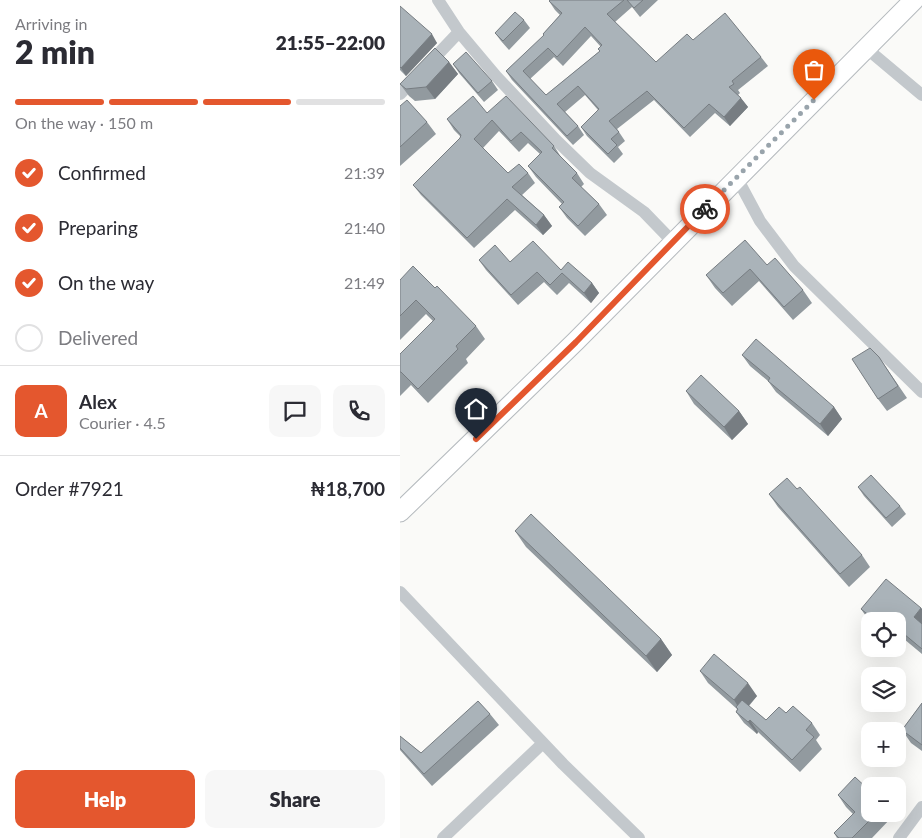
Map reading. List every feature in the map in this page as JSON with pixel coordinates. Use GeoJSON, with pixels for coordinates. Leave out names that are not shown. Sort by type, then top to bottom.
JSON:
{"type":"FeatureCollection","features":[{"type":"Feature","properties":{"kind":"main road"},"geometry":{"type":"LineString","coordinates":[[401,508],[576,342],[914,0]]}},
{"type":"Feature","properties":{"kind":"street"},"geometry":{"type":"LineString","coordinates":[[438,0],[459,32],[496,76],[556,140],[590,173],[644,212],[673,242]]}},
{"type":"Feature","properties":{"kind":"street"},"geometry":{"type":"LineString","coordinates":[[400,94],[459,32]]}},
{"type":"Feature","properties":{"kind":"street"},"geometry":{"type":"LineString","coordinates":[[866,48],[922,95]]}},
{"type":"Feature","properties":{"kind":"street"},"geometry":{"type":"LineString","coordinates":[[737,178],[760,221],[794,266],[922,392]]}},
{"type":"Feature","properties":{"kind":"street"},"geometry":{"type":"LineString","coordinates":[[400,592],[543,743],[639,838]]}},
{"type":"Feature","properties":{"kind":"street"},"geometry":{"type":"LineString","coordinates":[[443,838],[543,743]]}},
{"type":"Feature","properties":{"kind":"street"},"geometry":{"type":"LineString","coordinates":[[899,838],[922,807]]}},
{"type":"Feature","properties":{"kind":"building"},"geometry":{"type":"Polygon","coordinates":[[[624,0],[607,14],[656,62],[687,34],[693,40],[725,13],[761,57],[732,81],[734,84],[729,87],[741,98],[724,117],[709,104],[684,128],[647,91],[609,121],[619,132],[611,139],[617,145],[608,154],[581,127],[599,109],[578,86],[557,104],[578,126],[567,136],[506,71],[544,35],[562,13],[549,1],[624,0]],[[585,27],[557,57],[548,48],[523,71],[546,95],[600,51],[598,49],[602,45],[585,27]]]}},
{"type":"Feature","properties":{"kind":"building"},"geometry":{"type":"Polygon","coordinates":[[[627,0],[643,0],[634,8],[627,0]]]}},
{"type":"Feature","properties":{"kind":"building"},"geometry":{"type":"Polygon","coordinates":[[[400,6],[432,34],[401,68],[400,67],[400,6]]]}},
{"type":"Feature","properties":{"kind":"building"},"geometry":{"type":"Polygon","coordinates":[[[515,12],[524,20],[503,41],[495,33],[515,12]]]}},
{"type":"Feature","properties":{"kind":"building"},"geometry":{"type":"Polygon","coordinates":[[[435,48],[449,62],[426,87],[406,89],[400,84],[435,48]]]}},
{"type":"Feature","properties":{"kind":"building"},"geometry":{"type":"Polygon","coordinates":[[[466,52],[492,81],[478,93],[453,64],[466,52]]]}},
{"type":"Feature","properties":{"kind":"building"},"geometry":{"type":"Polygon","coordinates":[[[473,96],[487,113],[506,96],[577,173],[572,178],[599,204],[578,226],[559,207],[564,202],[528,166],[542,152],[521,132],[511,141],[492,120],[474,139],[508,173],[519,164],[528,173],[512,187],[544,215],[536,225],[507,199],[467,238],[413,185],[460,138],[461,135],[447,119],[473,96]]]}},
{"type":"Feature","properties":{"kind":"building"},"geometry":{"type":"Polygon","coordinates":[[[407,100],[427,122],[400,147],[400,106],[407,100]]]}},
{"type":"Feature","properties":{"kind":"building"},"geometry":{"type":"Polygon","coordinates":[[[745,240],[767,265],[775,258],[803,290],[784,307],[750,269],[723,293],[706,275],[745,240]]]}},
{"type":"Feature","properties":{"kind":"building"},"geometry":{"type":"Polygon","coordinates":[[[533,241],[561,270],[568,262],[592,283],[584,293],[562,273],[550,285],[537,272],[511,295],[479,260],[495,245],[510,262],[533,241]]]}},
{"type":"Feature","properties":{"kind":"building"},"geometry":{"type":"Polygon","coordinates":[[[413,266],[435,288],[437,286],[476,326],[456,346],[458,349],[418,389],[400,372],[400,354],[435,319],[416,300],[400,316],[400,280],[413,266]]]}},
{"type":"Feature","properties":{"kind":"building"},"geometry":{"type":"Polygon","coordinates":[[[756,339],[834,407],[820,424],[768,381],[770,378],[742,355],[756,339]]]}},
{"type":"Feature","properties":{"kind":"building"},"geometry":{"type":"Polygon","coordinates":[[[870,348],[879,357],[898,386],[878,399],[852,359],[870,348]]]}},
{"type":"Feature","properties":{"kind":"building"},"geometry":{"type":"Polygon","coordinates":[[[701,375],[739,411],[724,427],[686,391],[701,375]]]}},
{"type":"Feature","properties":{"kind":"building"},"geometry":{"type":"Polygon","coordinates":[[[871,475],[900,506],[886,518],[858,487],[871,475]]]}},
{"type":"Feature","properties":{"kind":"building"},"geometry":{"type":"Polygon","coordinates":[[[787,478],[797,489],[800,487],[862,555],[840,574],[769,494],[787,478]]]}},
{"type":"Feature","properties":{"kind":"building"},"geometry":{"type":"Polygon","coordinates":[[[531,514],[661,639],[646,656],[515,531],[531,514]]]}},
{"type":"Feature","properties":{"kind":"building"},"geometry":{"type":"Polygon","coordinates":[[[886,579],[921,608],[914,617],[922,624],[922,649],[906,636],[906,612],[865,612],[861,609],[886,579]]]}},
{"type":"Feature","properties":{"kind":"building"},"geometry":{"type":"Polygon","coordinates":[[[714,654],[748,683],[734,700],[700,671],[714,654]]]}},
{"type":"Feature","properties":{"kind":"building"},"geometry":{"type":"Polygon","coordinates":[[[742,700],[766,720],[779,707],[786,713],[793,706],[812,723],[806,730],[814,737],[792,760],[750,720],[748,722],[736,712],[738,709],[736,707],[742,700]]]}},
{"type":"Feature","properties":{"kind":"building"},"geometry":{"type":"Polygon","coordinates":[[[478,701],[490,714],[424,774],[400,748],[400,736],[421,753],[478,701]]]}},
{"type":"Feature","properties":{"kind":"building"},"geometry":{"type":"Polygon","coordinates":[[[922,703],[922,745],[906,733],[906,725],[922,703]]]}},
{"type":"Feature","properties":{"kind":"building"},"geometry":{"type":"Polygon","coordinates":[[[855,777],[861,783],[861,822],[868,822],[852,838],[839,838],[834,833],[855,812],[838,795],[855,777]]]}},
{"type":"Feature","properties":{"kind":"way so far"},"geometry":{"type":"LineString","coordinates":[[705,209],[814,100]]}},
{"type":"Feature","properties":{"kind":"route"},"geometry":{"type":"LineString","coordinates":[[476,439],[576,342],[705,209]]}}]}
